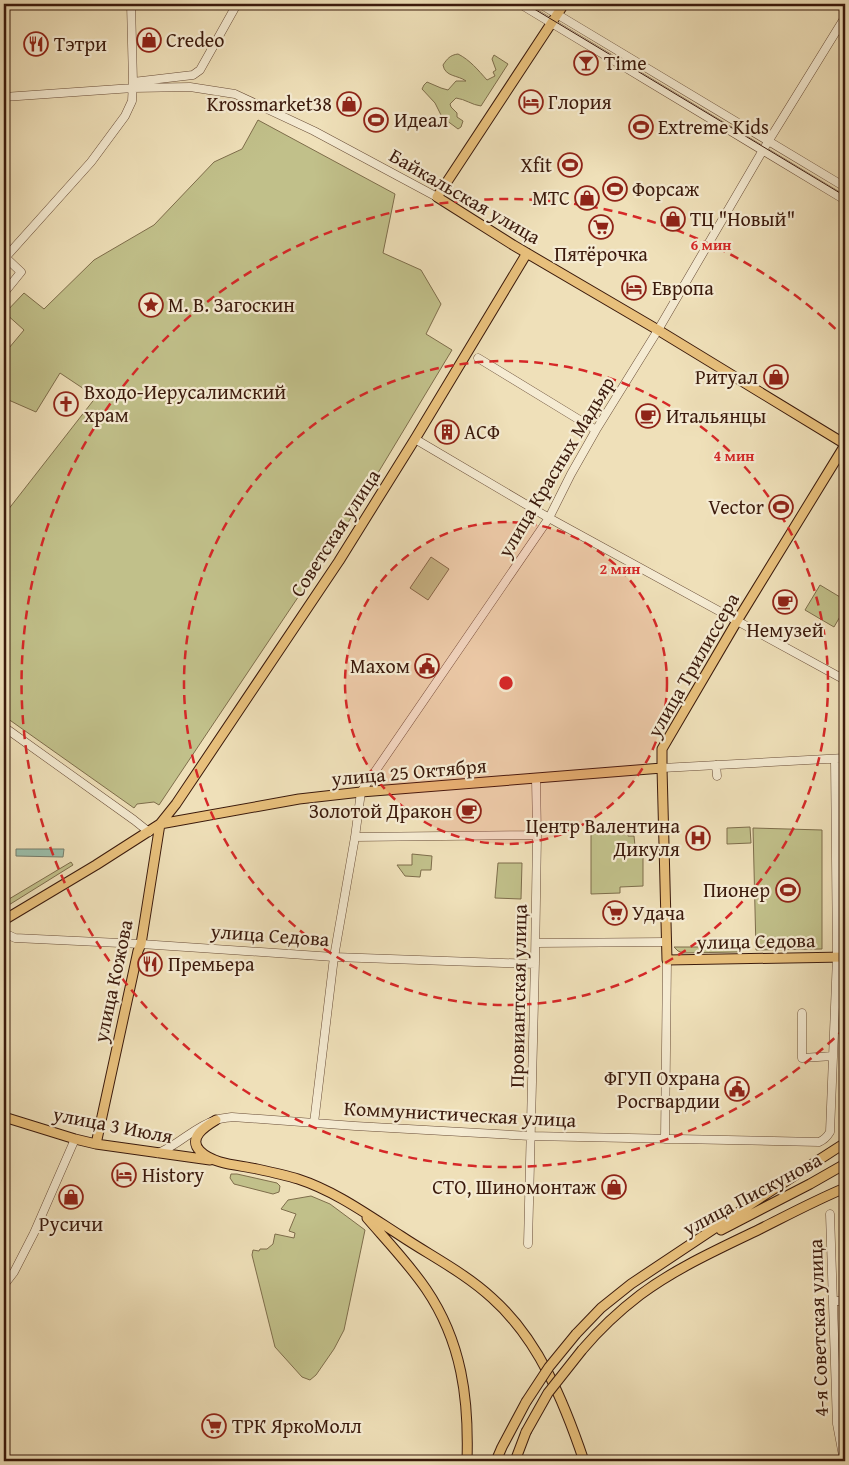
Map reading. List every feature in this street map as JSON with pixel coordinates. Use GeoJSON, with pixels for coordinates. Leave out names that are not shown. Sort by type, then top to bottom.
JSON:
{"type":"FeatureCollection","features":[{"type":"Feature","properties":{"kind":"main road"},"geometry":{"type":"LineString","coordinates":[[437,197],[564,4]]}},
{"type":"Feature","properties":{"kind":"main road","name":"Байкальская улица"},"geometry":{"type":"LineString","coordinates":[[437,197],[513,245],[658,330],[845,445]]}},
{"type":"Feature","properties":{"kind":"main road","name":"Советская улица"},"geometry":{"type":"LineString","coordinates":[[160,824],[176,804],[339,561],[527,253]]}},
{"type":"Feature","properties":{"kind":"main road","name":"улица Трилиссера"},"geometry":{"type":"LineString","coordinates":[[667,960],[662,750],[845,445]]}},
{"type":"Feature","properties":{"kind":"main road","name":"улица 25 Октября"},"geometry":{"type":"LineString","coordinates":[[4,920],[160,824],[299,799],[361,792],[662,768]]}},
{"type":"Feature","properties":{"kind":"main road","name":"улица Кожова"},"geometry":{"type":"LineString","coordinates":[[96,1144],[141,944],[160,824]]}},
{"type":"Feature","properties":{"kind":"main road","name":"улица Седова"},"geometry":{"type":"LineString","coordinates":[[667,960],[841,957]]}},
{"type":"Feature","properties":{"kind":"main road","name":"улица 3 Июля"},"geometry":{"type":"LineString","coordinates":[[4,1117],[96,1144],[217,1161],[299,1179],[361,1210],[456,1271],[493,1298],[509,1316],[527,1338],[547,1371],[560,1397],[584,1461]]}},
{"type":"Feature","properties":{"kind":"main road"},"geometry":{"type":"LineString","coordinates":[[216,1120],[200,1132],[196,1142],[202,1152],[217,1161]]}},
{"type":"Feature","properties":{"kind":"main road","name":"улица Пискунова"},"geometry":{"type":"LineString","coordinates":[[683,1250],[845,1143]]}},
{"type":"Feature","properties":{"kind":"main road","name":"улица Пискунова"},"geometry":{"type":"LineString","coordinates":[[683,1250],[845,1164]]}},
{"type":"Feature","properties":{"kind":"main road"},"geometry":{"type":"LineString","coordinates":[[515,1461],[526,1432],[548,1393],[582,1350],[624,1308],[662,1280],[845,1186]]}},
{"type":"Feature","properties":{"kind":"main road"},"geometry":{"type":"LineString","coordinates":[[361,1210],[417,1276],[448,1328],[461,1368],[466,1397],[467,1461]]}},
{"type":"Feature","properties":{"kind":"main road"},"geometry":{"type":"LineString","coordinates":[[496,1461],[526,1402],[549,1367],[576,1334],[611,1300],[638,1279],[683,1250]]}},
{"type":"Feature","properties":{"kind":"street"},"geometry":{"type":"LineString","coordinates":[[4,293],[21,272],[4,258],[91,162],[125,116],[132,101],[131,4]]}},
{"type":"Feature","properties":{"kind":"street"},"geometry":{"type":"LineString","coordinates":[[133,85],[192,75],[200,70],[237,4]]}},
{"type":"Feature","properties":{"kind":"street"},"geometry":{"type":"LineString","coordinates":[[520,4],[845,200]]}},
{"type":"Feature","properties":{"kind":"street"},"geometry":{"type":"LineString","coordinates":[[540,4],[845,187]]}},
{"type":"Feature","properties":{"kind":"street","name":"улица Красных Мадьяр"},"geometry":{"type":"LineString","coordinates":[[314,1123],[334,957],[361,792],[549,518],[596,430],[658,330],[763,150],[845,17]]}},
{"type":"Feature","properties":{"kind":"street","name":"Байкальская улица"},"geometry":{"type":"LineString","coordinates":[[4,97],[133,85],[190,87],[235,94],[314,130],[437,197]]}},
{"type":"Feature","properties":{"kind":"street"},"geometry":{"type":"LineString","coordinates":[[478,358],[596,430]]}},
{"type":"Feature","properties":{"kind":"street"},"geometry":{"type":"LineString","coordinates":[[415,439],[549,518],[845,680]]}},
{"type":"Feature","properties":{"kind":"street"},"geometry":{"type":"LineString","coordinates":[[4,727],[149,832]]}},
{"type":"Feature","properties":{"kind":"street","name":"улица 25 Октября"},"geometry":{"type":"LineString","coordinates":[[662,768],[845,758]]}},
{"type":"Feature","properties":{"kind":"street"},"geometry":{"type":"LineString","coordinates":[[835,759],[839,816],[841,957]]}},
{"type":"Feature","properties":{"kind":"street"},"geometry":{"type":"LineString","coordinates":[[716,765],[717,776]]}},
{"type":"Feature","properties":{"kind":"street","name":"Провиантская улица"},"geometry":{"type":"LineString","coordinates":[[528,1244],[536,943],[536,778]]}},
{"type":"Feature","properties":{"kind":"street"},"geometry":{"type":"LineString","coordinates":[[355,837],[537,835]]}},
{"type":"Feature","properties":{"kind":"street","name":"улица Седова"},"geometry":{"type":"LineString","coordinates":[[4,933],[15,938],[141,944],[334,957],[535,964]]}},
{"type":"Feature","properties":{"kind":"street","name":"улица Седова"},"geometry":{"type":"LineString","coordinates":[[536,943],[667,942]]}},
{"type":"Feature","properties":{"kind":"street","name":"Коммунистическая улица"},"geometry":{"type":"LineString","coordinates":[[158,1153],[168,1149],[203,1126],[216,1120],[232,1117],[530,1136],[823,1141],[830,1132],[833,1056],[841,957]]}},
{"type":"Feature","properties":{"kind":"street","name":"улица Трилиссера"},"geometry":{"type":"LineString","coordinates":[[665,1138],[667,960]]}},
{"type":"Feature","properties":{"kind":"street"},"geometry":{"type":"LineString","coordinates":[[802,1013],[802,1058],[833,1056]]}},
{"type":"Feature","properties":{"kind":"street"},"geometry":{"type":"LineString","coordinates":[[4,1285],[14,1272],[34,1233],[75,1139]]}},
{"type":"Feature","properties":{"kind":"street","name":"4-я Советская улица"},"geometry":{"type":"LineString","coordinates":[[830,1214],[834,1301],[834,1372],[837,1424],[843,1443],[844,1461]]}},
{"type":"Feature","properties":{"kind":"street"},"geometry":{"type":"LineString","coordinates":[[834,1301],[845,1301]]}},
{"type":"Feature","properties":{"kind":"shaded area"},"geometry":{"type":"Polygon","coordinates":[[[458,54],[470,62],[487,80],[495,76],[493,72],[496,70],[492,59],[494,55],[508,64],[481,106],[456,98],[450,104],[457,113],[457,117],[463,121],[458,129],[442,117],[435,103],[422,89],[427,82],[448,90],[456,81],[466,81],[449,74],[444,69],[443,65],[449,58],[458,54]]]}},
{"type":"Feature","properties":{"kind":"shaded area"},"geometry":{"type":"Polygon","coordinates":[[[258,120],[395,194],[383,253],[421,270],[441,304],[426,334],[452,350],[349,521],[159,805],[154,802],[137,804],[134,808],[4,716],[4,515],[96,397],[60,373],[36,412],[4,398],[4,354],[24,330],[5,313],[24,293],[44,309],[94,260],[154,225],[214,162],[242,149],[258,120]]]}},
{"type":"Feature","properties":{"kind":"shaded area"},"geometry":{"type":"Polygon","coordinates":[[[431,557],[449,569],[428,600],[410,588],[431,557]]]}},
{"type":"Feature","properties":{"kind":"shaded area"},"geometry":{"type":"Polygon","coordinates":[[[820,585],[845,600],[845,608],[834,627],[805,610],[820,585]]]}},
{"type":"Feature","properties":{"kind":"shaded area"},"geometry":{"type":"Polygon","coordinates":[[[750,827],[751,843],[727,844],[727,828],[750,827]]]}},
{"type":"Feature","properties":{"kind":"shaded area","name":"Пионер"},"geometry":{"type":"Polygon","coordinates":[[[753,828],[822,830],[822,949],[756,950],[753,828]]]}},
{"type":"Feature","properties":{"kind":"shaded area"},"geometry":{"type":"Polygon","coordinates":[[[591,830],[628,830],[628,836],[634,836],[635,846],[643,846],[643,886],[620,887],[620,893],[591,894],[591,830]]]}},
{"type":"Feature","properties":{"kind":"shaded area"},"geometry":{"type":"Polygon","coordinates":[[[16,849],[64,849],[63,857],[16,856],[16,849]]]}},
{"type":"Feature","properties":{"kind":"shaded area"},"geometry":{"type":"Polygon","coordinates":[[[412,854],[432,856],[431,870],[421,870],[420,877],[405,876],[397,865],[412,865],[412,854]]]}},
{"type":"Feature","properties":{"kind":"shaded area"},"geometry":{"type":"Polygon","coordinates":[[[71,862],[73,865],[4,908],[4,902],[71,862]]]}},
{"type":"Feature","properties":{"kind":"shaded area"},"geometry":{"type":"Polygon","coordinates":[[[498,863],[522,863],[521,899],[495,898],[498,863]]]}},
{"type":"Feature","properties":{"kind":"shaded area"},"geometry":{"type":"Polygon","coordinates":[[[674,947],[738,947],[738,952],[683,953],[674,947]]]}},
{"type":"Feature","properties":{"kind":"shaded area"},"geometry":{"type":"Polygon","coordinates":[[[231,1174],[277,1183],[280,1186],[279,1192],[273,1194],[234,1184],[230,1178],[231,1174]]]}},
{"type":"Feature","properties":{"kind":"shaded area"},"geometry":{"type":"Polygon","coordinates":[[[311,1196],[330,1204],[365,1230],[344,1330],[334,1349],[316,1375],[310,1380],[302,1377],[275,1347],[252,1255],[253,1250],[267,1249],[273,1244],[275,1234],[294,1238],[295,1233],[289,1231],[296,1214],[281,1209],[288,1200],[311,1196]]]}},
{"type":"Feature","properties":{"kind":"tram line"},"geometry":{"type":"LineString","coordinates":[[526,4],[845,196]]}},
{"type":"Feature","properties":{"kind":"place","name":"Credeo"},"geometry":{"type":"Point","coordinates":[149,40]}},
{"type":"Feature","properties":{"kind":"place","name":"Тэтри"},"geometry":{"type":"Point","coordinates":[36,44]}},
{"type":"Feature","properties":{"kind":"place","name":"Time"},"geometry":{"type":"Point","coordinates":[586,63]}},
{"type":"Feature","properties":{"kind":"place","name":"Глория"},"geometry":{"type":"Point","coordinates":[531,102]}},
{"type":"Feature","properties":{"kind":"place","name":"Krossmarket38"},"geometry":{"type":"Point","coordinates":[349,104]}},
{"type":"Feature","properties":{"kind":"place","name":"Идеал"},"geometry":{"type":"Point","coordinates":[376,120]}},
{"type":"Feature","properties":{"kind":"place","name":"Extreme Kids"},"geometry":{"type":"Point","coordinates":[641,127]}},
{"type":"Feature","properties":{"kind":"place","name":"Xfit"},"geometry":{"type":"Point","coordinates":[570,165]}},
{"type":"Feature","properties":{"kind":"place","name":"Форсаж"},"geometry":{"type":"Point","coordinates":[615,189]}},
{"type":"Feature","properties":{"kind":"place","name":"МТС"},"geometry":{"type":"Point","coordinates":[587,198]}},
{"type":"Feature","properties":{"kind":"place","name":"ТЦ \"Новый\""},"geometry":{"type":"Point","coordinates":[673,219]}},
{"type":"Feature","properties":{"kind":"place","name":"Пятёрочка"},"geometry":{"type":"Point","coordinates":[601,227]}},
{"type":"Feature","properties":{"kind":"place","name":"Европа"},"geometry":{"type":"Point","coordinates":[634,288]}},
{"type":"Feature","properties":{"kind":"place","name":"М. В. Загоскин"},"geometry":{"type":"Point","coordinates":[151,305]}},
{"type":"Feature","properties":{"kind":"place","name":"Ритуал"},"geometry":{"type":"Point","coordinates":[776,377]}},
{"type":"Feature","properties":{"kind":"place","name":"Входо-Иерусалимский храм"},"geometry":{"type":"Point","coordinates":[66,404]}},
{"type":"Feature","properties":{"kind":"place","name":"Итальянцы"},"geometry":{"type":"Point","coordinates":[648,416]}},
{"type":"Feature","properties":{"kind":"place","name":"АСФ"},"geometry":{"type":"Point","coordinates":[447,432]}},
{"type":"Feature","properties":{"kind":"place","name":"Vector"},"geometry":{"type":"Point","coordinates":[781,507]}},
{"type":"Feature","properties":{"kind":"place","name":"Немузей"},"geometry":{"type":"Point","coordinates":[785,602]}},
{"type":"Feature","properties":{"kind":"place","name":"Махом"},"geometry":{"type":"Point","coordinates":[427,666]}},
{"type":"Feature","properties":{"kind":"place","name":"Золотой Дракон"},"geometry":{"type":"Point","coordinates":[469,811]}},
{"type":"Feature","properties":{"kind":"place","name":"Центр Валентина Дикуля"},"geometry":{"type":"Point","coordinates":[698,838]}},
{"type":"Feature","properties":{"kind":"place","name":"Пионер"},"geometry":{"type":"Point","coordinates":[788,890]}},
{"type":"Feature","properties":{"kind":"place","name":"Удача"},"geometry":{"type":"Point","coordinates":[615,913]}},
{"type":"Feature","properties":{"kind":"place","name":"Премьера"},"geometry":{"type":"Point","coordinates":[150,964]}},
{"type":"Feature","properties":{"kind":"place","name":"ФГУП Охрана Росгвардии"},"geometry":{"type":"Point","coordinates":[737,1089]}},
{"type":"Feature","properties":{"kind":"place","name":"History"},"geometry":{"type":"Point","coordinates":[124,1175]}},
{"type":"Feature","properties":{"kind":"place","name":"СТО, Шиномонтаж"},"geometry":{"type":"Point","coordinates":[614,1187]}},
{"type":"Feature","properties":{"kind":"place","name":"Русичи"},"geometry":{"type":"Point","coordinates":[71,1197]}},
{"type":"Feature","properties":{"kind":"place","name":"ТРК ЯркоМолл"},"geometry":{"type":"Point","coordinates":[214,1426]}}]}
